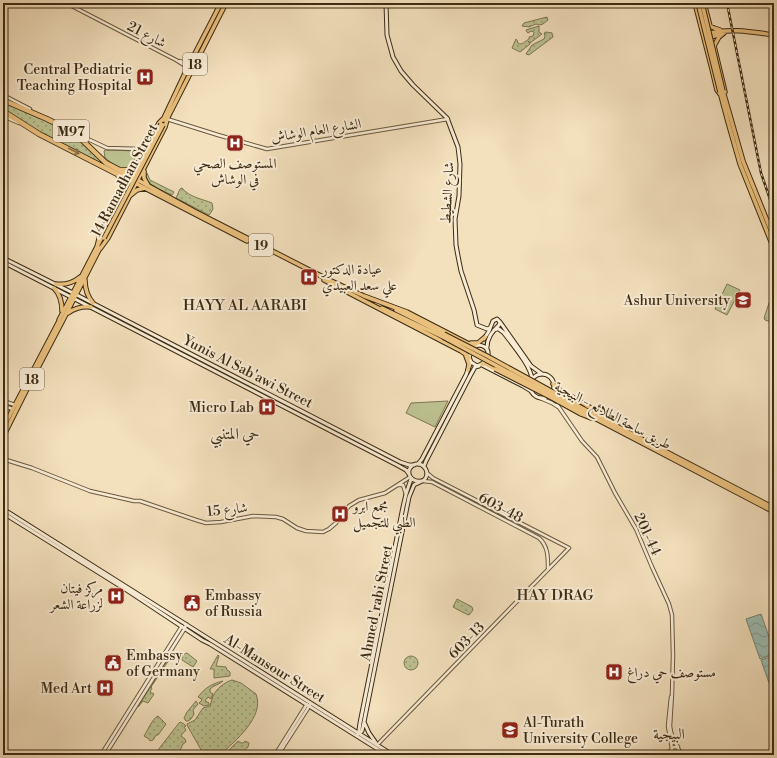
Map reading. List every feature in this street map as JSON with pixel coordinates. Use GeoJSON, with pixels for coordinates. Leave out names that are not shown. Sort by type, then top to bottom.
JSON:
{"type":"FeatureCollection","features":[{"type":"Feature","properties":{"kind":"highway","name":"M97"},"geometry":{"type":"LineString","coordinates":[[3,100],[48,119],[71,131],[118,172]]}},
{"type":"Feature","properties":{"kind":"highway","name":"M97"},"geometry":{"type":"LineString","coordinates":[[3,111],[39,134],[130,178]]}},
{"type":"Feature","properties":{"kind":"highway"},"geometry":{"type":"LineString","coordinates":[[123,192],[122,182],[118,172],[128,170],[138,163]]}},
{"type":"Feature","properties":{"kind":"main road","name":"14 Ramadhan Street"},"geometry":{"type":"LineString","coordinates":[[98,248],[108,238],[165,127],[166,119],[198,44],[222,3]]}},
{"type":"Feature","properties":{"kind":"main road","name":"14 Ramadhan Street"},"geometry":{"type":"LineString","coordinates":[[3,428],[74,296],[103,237],[193,69],[226,3]]}},
{"type":"Feature","properties":{"kind":"main road","name":"شارع الشطيط"},"geometry":{"type":"LineString","coordinates":[[386,3],[387,35],[393,57],[401,71],[448,119],[457,143],[460,155],[459,196],[455,219],[458,256],[477,325],[484,328]]}},
{"type":"Feature","properties":{"kind":"main road"},"geometry":{"type":"LineString","coordinates":[[695,3],[705,37],[717,90],[722,93]]}},
{"type":"Feature","properties":{"kind":"main road"},"geometry":{"type":"LineString","coordinates":[[698,3],[722,93],[743,162],[774,238]]}},
{"type":"Feature","properties":{"kind":"main road"},"geometry":{"type":"LineString","coordinates":[[703,3],[728,122],[740,164],[774,249]]}},
{"type":"Feature","properties":{"kind":"main road"},"geometry":{"type":"LineString","coordinates":[[703,3],[710,26],[724,32]]}},
{"type":"Feature","properties":{"kind":"main road"},"geometry":{"type":"LineString","coordinates":[[722,93],[725,88],[714,46],[724,32]]}},
{"type":"Feature","properties":{"kind":"main road"},"geometry":{"type":"LineString","coordinates":[[710,35],[724,32],[774,36]]}},
{"type":"Feature","properties":{"kind":"main road","name":"14 Ramadhan Street"},"geometry":{"type":"LineString","coordinates":[[98,248],[100,235],[130,178],[159,123],[166,119]]}},
{"type":"Feature","properties":{"kind":"main road"},"geometry":{"type":"LineString","coordinates":[[129,195],[137,190],[148,187],[143,176],[145,166]]}},
{"type":"Feature","properties":{"kind":"main road","name":"19"},"geometry":{"type":"LineString","coordinates":[[136,181],[327,279],[358,294],[386,305]]}},
{"type":"Feature","properties":{"kind":"main road","name":"19"},"geometry":{"type":"LineString","coordinates":[[148,187],[359,298]]}},
{"type":"Feature","properties":{"kind":"main road"},"geometry":{"type":"LineString","coordinates":[[3,258],[56,284],[74,296]]}},
{"type":"Feature","properties":{"kind":"main road"},"geometry":{"type":"LineString","coordinates":[[3,262],[54,288],[74,296]]}},
{"type":"Feature","properties":{"kind":"main road"},"geometry":{"type":"LineString","coordinates":[[54,288],[58,292],[64,315],[77,308],[92,305],[85,289],[83,278],[64,284],[56,284]]}},
{"type":"Feature","properties":{"kind":"main road","name":"Yunis Al Sab'awi Street"},"geometry":{"type":"LineString","coordinates":[[74,296],[225,371],[400,462],[407,465],[416,465]]}},
{"type":"Feature","properties":{"kind":"main road"},"geometry":{"type":"LineString","coordinates":[[359,298],[443,335]]}},
{"type":"Feature","properties":{"kind":"main road"},"geometry":{"type":"LineString","coordinates":[[359,298],[461,351],[467,355],[473,364],[487,367],[523,386],[540,398],[547,398],[550,396],[554,388],[553,384]]}},
{"type":"Feature","properties":{"kind":"main road","name":"Yunis Al Sab'awi Street"},"geometry":{"type":"LineString","coordinates":[[92,305],[397,465],[406,470],[410,477]]}},
{"type":"Feature","properties":{"kind":"main road"},"geometry":{"type":"LineString","coordinates":[[386,305],[443,335]]}},
{"type":"Feature","properties":{"kind":"main road"},"geometry":{"type":"LineString","coordinates":[[386,305],[412,314],[471,345],[482,345],[488,351]]}},
{"type":"Feature","properties":{"kind":"main road"},"geometry":{"type":"LineString","coordinates":[[583,412],[552,398],[486,364],[480,365],[470,371],[423,458],[410,469],[410,477],[416,482],[422,481],[426,477],[427,473],[424,466],[426,461],[470,371],[470,353],[486,336],[494,320],[498,320],[500,322],[531,366],[538,372],[550,378],[558,389],[606,417],[624,430]]}},
{"type":"Feature","properties":{"kind":"main road","name":"14 Ramadhan Street"},"geometry":{"type":"LineString","coordinates":[[3,437],[60,321]]}},
{"type":"Feature","properties":{"kind":"main road"},"geometry":{"type":"LineString","coordinates":[[480,365],[487,357],[487,343],[490,335],[500,322]]}},
{"type":"Feature","properties":{"kind":"main road"},"geometry":{"type":"LineString","coordinates":[[463,341],[475,344],[481,341],[486,336],[487,331],[484,328],[489,328],[491,326]]}},
{"type":"Feature","properties":{"kind":"main road"},"geometry":{"type":"LineString","coordinates":[[494,330],[499,328],[504,333],[528,367],[532,376],[531,387],[534,394]]}},
{"type":"Feature","properties":{"kind":"main road","name":"طريق ساحة الطلائع - البيجية"},"geometry":{"type":"LineString","coordinates":[[443,335],[583,412],[774,512]]}},
{"type":"Feature","properties":{"kind":"main road"},"geometry":{"type":"LineString","coordinates":[[461,351],[468,359],[470,371]]}},
{"type":"Feature","properties":{"kind":"main road"},"geometry":{"type":"LineString","coordinates":[[470,371],[487,367]]}},
{"type":"Feature","properties":{"kind":"main road"},"geometry":{"type":"LineString","coordinates":[[223,375],[225,371]]}},
{"type":"Feature","properties":{"kind":"main road"},"geometry":{"type":"LineString","coordinates":[[531,381],[536,376],[544,375]]}},
{"type":"Feature","properties":{"kind":"main road","name":"طريق ساحة الطلائع - البيجية"},"geometry":{"type":"LineString","coordinates":[[583,412],[624,430],[774,508]]}},
{"type":"Feature","properties":{"kind":"main road"},"geometry":{"type":"LineString","coordinates":[[416,465],[424,466]]}},
{"type":"Feature","properties":{"kind":"main road","name":"Ahmed 'rabi Street"},"geometry":{"type":"LineString","coordinates":[[360,734],[362,731],[362,721],[410,477]]}},
{"type":"Feature","properties":{"kind":"main road","name":"Ahmed 'rabi Street"},"geometry":{"type":"LineString","coordinates":[[362,721],[409,497],[414,485],[422,481]]}},
{"type":"Feature","properties":{"kind":"main road","name":"Al-Mansour Street"},"geometry":{"type":"LineString","coordinates":[[3,509],[185,626],[197,636],[393,755]]}},
{"type":"Feature","properties":{"kind":"main road","name":"Al-Mansour Street"},"geometry":{"type":"LineString","coordinates":[[3,513],[185,626]]}},
{"type":"Feature","properties":{"kind":"main road","name":"Al-Mansour Street"},"geometry":{"type":"LineString","coordinates":[[309,704],[387,755]]}},
{"type":"Feature","properties":{"kind":"main road"},"geometry":{"type":"LineString","coordinates":[[349,727],[353,728],[362,721],[377,745]]}},
{"type":"Feature","properties":{"kind":"main road"},"geometry":{"type":"LineString","coordinates":[[355,735],[360,734],[362,739]]}},
{"type":"Feature","properties":{"kind":"street","name":"شارع 21"},"geometry":{"type":"LineString","coordinates":[[66,3],[193,69]]}},
{"type":"Feature","properties":{"kind":"street"},"geometry":{"type":"LineString","coordinates":[[3,95],[48,119]]}},
{"type":"Feature","properties":{"kind":"street"},"geometry":{"type":"LineString","coordinates":[[3,116],[39,134]]}},
{"type":"Feature","properties":{"kind":"street","name":"الشارع العام الوشاش"},"geometry":{"type":"LineString","coordinates":[[166,119],[267,149],[448,119]]}},
{"type":"Feature","properties":{"kind":"street"},"geometry":{"type":"LineString","coordinates":[[71,131],[107,148],[146,148]]}},
{"type":"Feature","properties":{"kind":"street","name":"201-44"},"geometry":{"type":"LineString","coordinates":[[552,392],[557,404],[582,441],[597,457],[615,493],[636,529],[669,604],[672,615],[672,694],[670,726],[674,741],[678,747]]}},
{"type":"Feature","properties":{"kind":"street","name":"201-44"},"geometry":{"type":"LineString","coordinates":[[540,398],[560,408]]}},
{"type":"Feature","properties":{"kind":"street"},"geometry":{"type":"LineString","coordinates":[[3,401],[14,407]]}},
{"type":"Feature","properties":{"kind":"street"},"geometry":{"type":"LineString","coordinates":[[3,406],[14,407]]}},
{"type":"Feature","properties":{"kind":"street","name":"شارع 15"},"geometry":{"type":"LineString","coordinates":[[3,459],[76,484],[90,491],[140,501],[206,523],[247,517],[276,517],[283,519],[297,528],[315,532],[323,532],[329,529],[336,523],[349,506],[359,500],[385,493],[410,477]]}},
{"type":"Feature","properties":{"kind":"street","name":"603-48"},"geometry":{"type":"LineString","coordinates":[[427,473],[431,477],[569,548]]}},
{"type":"Feature","properties":{"kind":"street","name":"603-48"},"geometry":{"type":"LineString","coordinates":[[422,481],[432,482],[540,539],[545,546],[548,556],[548,569]]}},
{"type":"Feature","properties":{"kind":"street"},"geometry":{"type":"LineString","coordinates":[[399,485],[403,485],[406,494]]}},
{"type":"Feature","properties":{"kind":"street"},"geometry":{"type":"LineString","coordinates":[[482,508],[483,504]]}},
{"type":"Feature","properties":{"kind":"street"},"geometry":{"type":"LineString","coordinates":[[532,534],[534,530]]}},
{"type":"Feature","properties":{"kind":"street","name":"603-13"},"geometry":{"type":"LineString","coordinates":[[377,745],[569,548]]}},
{"type":"Feature","properties":{"kind":"street"},"geometry":{"type":"LineString","coordinates":[[101,755],[113,739],[185,626]]}},
{"type":"Feature","properties":{"kind":"street","name":"201-44"},"geometry":{"type":"LineString","coordinates":[[672,684],[668,726],[672,749]]}},
{"type":"Feature","properties":{"kind":"street"},"geometry":{"type":"LineString","coordinates":[[275,755],[309,704]]}},
{"type":"Feature","properties":{"kind":"street"},"geometry":{"type":"LineString","coordinates":[[278,755],[309,704]]}},
{"type":"Feature","properties":{"kind":"street"},"geometry":{"type":"LineString","coordinates":[[105,755],[113,739]]}},
{"type":"Feature","properties":{"kind":"street"},"geometry":{"type":"LineString","coordinates":[[664,755],[674,747],[678,747],[680,754],[675,755],[672,753],[672,749]]}},
{"type":"Feature","properties":{"kind":"green space"},"geometry":{"type":"Polygon","coordinates":[[[547,17],[548,20],[543,24],[536,24],[529,27],[522,26],[524,23],[547,17]]]}},
{"type":"Feature","properties":{"kind":"green space"},"geometry":{"type":"Polygon","coordinates":[[[539,26],[539,32],[542,34],[530,43],[528,41],[530,44],[520,52],[512,48],[516,39],[518,43],[521,44],[529,39],[529,37],[533,36],[534,32],[531,31],[528,33],[526,30],[539,26]]]}},
{"type":"Feature","properties":{"kind":"green space"},"geometry":{"type":"Polygon","coordinates":[[[544,33],[552,33],[553,37],[529,55],[526,54],[532,45],[544,39],[544,33]]]}},
{"type":"Feature","properties":{"kind":"green space"},"geometry":{"type":"Polygon","coordinates":[[[3,102],[40,117],[68,131],[84,143],[107,167],[38,131],[3,110],[3,102]]]}},
{"type":"Feature","properties":{"kind":"green space"},"geometry":{"type":"Polygon","coordinates":[[[105,150],[138,151],[131,165],[121,168],[105,158],[105,150]]]}},
{"type":"Feature","properties":{"kind":"green space"},"geometry":{"type":"Polygon","coordinates":[[[147,173],[150,180],[174,192],[172,195],[151,184],[148,181],[147,173]]]}},
{"type":"Feature","properties":{"kind":"green space"},"geometry":{"type":"Polygon","coordinates":[[[182,188],[192,196],[212,203],[213,209],[210,214],[209,215],[176,198],[180,189],[182,188]]]}},
{"type":"Feature","properties":{"kind":"green space"},"geometry":{"type":"Polygon","coordinates":[[[727,284],[740,290],[727,315],[715,309],[727,284]]]}},
{"type":"Feature","properties":{"kind":"green space"},"geometry":{"type":"Polygon","coordinates":[[[773,291],[774,323],[765,320],[764,318],[773,291]]]}},
{"type":"Feature","properties":{"kind":"green space"},"geometry":{"type":"Polygon","coordinates":[[[448,401],[435,427],[406,413],[411,403],[448,401]]]}},
{"type":"Feature","properties":{"kind":"green space"},"geometry":{"type":"Polygon","coordinates":[[[457,599],[472,607],[473,610],[469,615],[453,607],[457,599]]]}},
{"type":"Feature","properties":{"kind":"green space"},"geometry":{"type":"Polygon","coordinates":[[[187,653],[197,661],[193,667],[182,660],[182,655],[187,653]]]}},
{"type":"Feature","properties":{"kind":"green space"},"geometry":{"type":"Polygon","coordinates":[[[218,655],[216,666],[226,667],[230,672],[230,676],[214,678],[214,669],[210,669],[218,655]]]}},
{"type":"Feature","properties":{"kind":"green space"},"geometry":{"type":"Polygon","coordinates":[[[411,656],[416,658],[418,663],[416,668],[411,670],[406,668],[404,663],[406,658],[411,656]]]}},
{"type":"Feature","properties":{"kind":"green space"},"geometry":{"type":"Polygon","coordinates":[[[167,661],[169,661],[151,687],[150,692],[154,694],[148,703],[143,701],[138,707],[167,661]]]}},
{"type":"Feature","properties":{"kind":"green space"},"geometry":{"type":"Polygon","coordinates":[[[232,680],[241,683],[256,694],[258,703],[253,720],[240,736],[220,755],[204,755],[187,724],[195,720],[203,708],[210,706],[214,693],[218,688],[226,682],[232,680]]]}},
{"type":"Feature","properties":{"kind":"green space"},"geometry":{"type":"Polygon","coordinates":[[[223,681],[210,689],[210,692],[213,694],[211,699],[208,697],[205,701],[209,703],[209,705],[204,706],[199,703],[202,700],[198,697],[203,691],[212,685],[223,681]]]}},
{"type":"Feature","properties":{"kind":"green space"},"geometry":{"type":"Polygon","coordinates":[[[196,701],[198,704],[193,710],[194,714],[191,719],[186,721],[184,718],[187,712],[196,701]]]}},
{"type":"Feature","properties":{"kind":"green space"},"geometry":{"type":"Polygon","coordinates":[[[158,716],[166,724],[158,735],[150,741],[144,736],[152,722],[158,716]]]}},
{"type":"Feature","properties":{"kind":"green space"},"geometry":{"type":"Polygon","coordinates":[[[180,722],[186,726],[184,727],[186,730],[181,736],[186,742],[183,744],[178,755],[154,755],[179,723],[180,722]]]}},
{"type":"Feature","properties":{"kind":"green space"},"geometry":{"type":"Polygon","coordinates":[[[238,741],[241,743],[245,741],[249,743],[248,747],[241,755],[224,755],[238,741]]]}},
{"type":"Feature","properties":{"kind":"water"},"geometry":{"type":"Polygon","coordinates":[[[761,614],[774,654],[760,659],[746,619],[761,614]]]}},
{"type":"Feature","properties":{"kind":"water"},"geometry":{"type":"Polygon","coordinates":[[[770,657],[774,659],[774,684],[771,685],[761,660],[770,657]]]}},
{"type":"Feature","properties":{"kind":"railway"},"geometry":{"type":"LineString","coordinates":[[727,3],[761,173],[774,211]]}},
{"type":"Feature","properties":{"kind":"place","name":"Central Pediatric Teaching Hospital"},"geometry":{"type":"Point","coordinates":[145,77]}},
{"type":"Feature","properties":{"kind":"place","name":"المستوصف الصحي في الوشاش"},"geometry":{"type":"Point","coordinates":[235,143]}},
{"type":"Feature","properties":{"kind":"place","name":"عيادة الدكتور علي سعد العبيدي"},"geometry":{"type":"Point","coordinates":[309,277]}},
{"type":"Feature","properties":{"kind":"place","name":"Ashur University"},"geometry":{"type":"Point","coordinates":[743,300]}},
{"type":"Feature","properties":{"kind":"place","name":"Micro Lab"},"geometry":{"type":"Point","coordinates":[267,407]}},
{"type":"Feature","properties":{"kind":"place","name":"مجمع ابرو الطبي للتجميل"},"geometry":{"type":"Point","coordinates":[340,514]}},
{"type":"Feature","properties":{"kind":"place","name":"مركز فيتان لزراعة الشعر"},"geometry":{"type":"Point","coordinates":[116,596]}},
{"type":"Feature","properties":{"kind":"place","name":"Embassy of Russia"},"geometry":{"type":"Point","coordinates":[192,603]}},
{"type":"Feature","properties":{"kind":"place","name":"Embassy of Germany"},"geometry":{"type":"Point","coordinates":[113,663]}},
{"type":"Feature","properties":{"kind":"place","name":"مستوصف حي دراغ"},"geometry":{"type":"Point","coordinates":[614,672]}},
{"type":"Feature","properties":{"kind":"place","name":"Med Art"},"geometry":{"type":"Point","coordinates":[105,688]}},
{"type":"Feature","properties":{"kind":"place","name":"Al-Turath University College"},"geometry":{"type":"Point","coordinates":[510,730]}},
{"type":"Feature","properties":{"kind":"district","name":"HAYY AL AARABI"},"geometry":{"type":"Point","coordinates":[245,305]}},
{"type":"Feature","properties":{"kind":"district","name":"حي المتنبي"},"geometry":{"type":"Point","coordinates":[235,433]}},
{"type":"Feature","properties":{"kind":"district","name":"HAY DRAG"},"geometry":{"type":"Point","coordinates":[555,595]}},
{"type":"Feature","properties":{"kind":"district","name":"البيجية"},"geometry":{"type":"Point","coordinates":[669,734]}}]}
